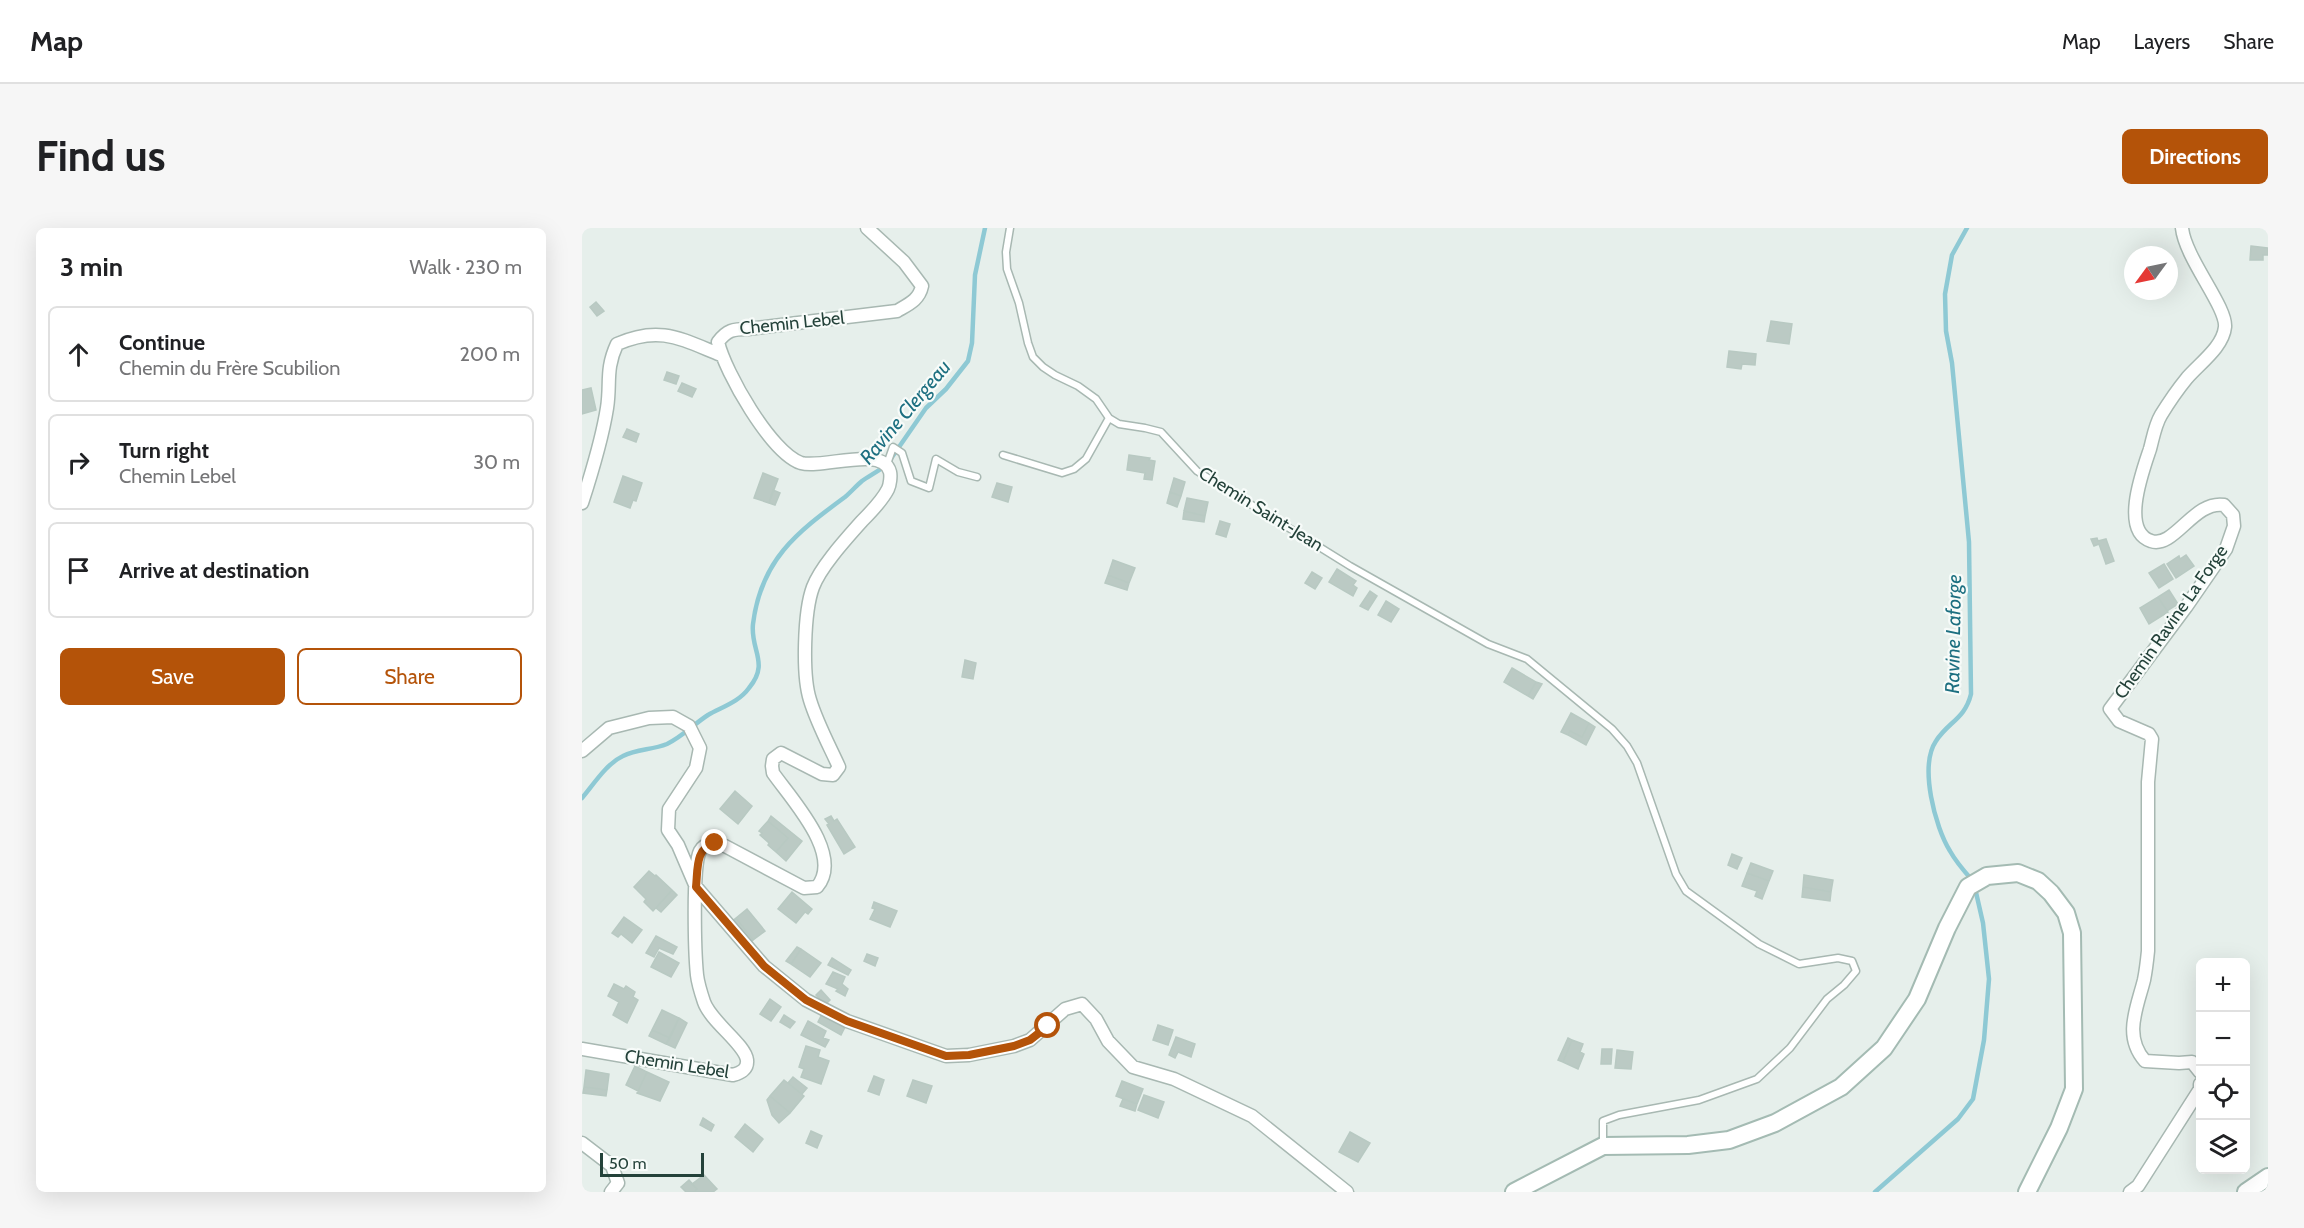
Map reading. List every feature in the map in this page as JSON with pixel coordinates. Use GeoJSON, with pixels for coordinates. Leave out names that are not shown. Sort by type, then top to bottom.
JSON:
{"type":"FeatureCollection","features":[{"type":"Feature","properties":{"kind":"main road"},"geometry":{"type":"LineString","coordinates":[[1515,1192],[1603,1146],[1688,1145],[1729,1140],[1775,1123],[1841,1087],[1884,1048],[1917,999],[1968,887],[1987,876],[2019,873],[2038,881],[2051,893],[2066,913],[2072,933],[2074,1089],[2060,1128],[2027,1192]]}},
{"type":"Feature","properties":{"kind":"main road"},"geometry":{"type":"LineString","coordinates":[[2246,1192],[2268,1177]]}},
{"type":"Feature","properties":{"kind":"street","name":"Chemin Lebel"},"geometry":{"type":"LineString","coordinates":[[582,1049],[733,1075],[741,1073],[746,1068],[747,1060],[742,1051],[709,1014],[699,987],[696,951],[696,887],[700,852],[706,845],[715,843],[735,851],[797,886],[817,887],[822,882],[826,864],[820,840],[773,773],[773,759],[781,753],[822,774],[833,774],[839,767],[809,698],[805,661],[807,616],[813,586],[845,540],[889,489],[891,474],[887,464],[879,459],[856,459],[823,465],[804,464],[794,460],[778,448],[731,376],[721,355],[718,342],[726,331],[897,311],[916,299],[922,286],[904,262],[867,228]]}},
{"type":"Feature","properties":{"kind":"street","name":"Chemin Ravine La Forge"},"geometry":{"type":"LineString","coordinates":[[2182,228],[2184,240],[2198,270],[2220,309],[2225,325],[2223,338],[2186,380],[2159,418],[2140,480],[2136,503],[2136,524],[2143,538],[2153,542],[2164,541],[2201,509],[2216,503],[2224,505],[2233,515],[2234,526],[2226,549],[2110,709],[2119,721],[2149,734],[2152,739],[2148,782],[2148,951],[2145,976],[2132,1027],[2133,1042],[2137,1052],[2145,1061],[2192,1062],[2196,1067]]}},
{"type":"Feature","properties":{"kind":"street"},"geometry":{"type":"LineString","coordinates":[[582,503],[608,406],[610,359],[617,344],[633,337],[670,335],[721,355]]}},
{"type":"Feature","properties":{"kind":"street"},"geometry":{"type":"LineString","coordinates":[[582,751],[609,728],[648,718],[673,717],[688,726],[700,748],[696,768],[669,809],[668,830],[678,845],[696,887],[764,966],[806,1000],[847,1021],[946,1056],[969,1055],[1014,1046],[1030,1040],[1065,1009],[1082,1004],[1096,1019],[1108,1041],[1133,1067],[1174,1079],[1252,1116],[1347,1192]]}},
{"type":"Feature","properties":{"kind":"street"},"geometry":{"type":"LineString","coordinates":[[2130,1192],[2138,1186],[2196,1095]]}},
{"type":"Feature","properties":{"kind":"street"},"geometry":{"type":"LineString","coordinates":[[582,1143],[612,1166],[618,1183],[611,1192]]}},
{"type":"Feature","properties":{"kind":"lane"},"geometry":{"type":"LineString","coordinates":[[1003,455],[1062,473],[1074,469],[1086,459],[1109,418],[1096,399],[1078,386],[1055,375],[1033,357],[1019,303],[1007,269],[1006,252],[1010,228]]}},
{"type":"Feature","properties":{"kind":"lane","name":"Chemin Saint-Jean"},"geometry":{"type":"LineString","coordinates":[[1109,418],[1119,424],[1161,432],[1197,471],[1350,566],[1488,644],[1527,658],[1612,729],[1627,746],[1637,763],[1676,874],[1686,891],[1759,944],[1799,964],[1838,958],[1852,961],[1856,971],[1827,999],[1790,1048],[1756,1079],[1699,1100],[1619,1115],[1603,1121],[1603,1146]]}},
{"type":"Feature","properties":{"kind":"lane"},"geometry":{"type":"LineString","coordinates":[[887,464],[893,447],[902,453],[911,481],[930,488],[936,459],[958,472],[976,477]]}},
{"type":"Feature","properties":{"kind":"building"},"geometry":{"type":"Polygon","coordinates":[[[2251,246],[2268,248],[2268,255],[2263,255],[2263,260],[2250,260],[2251,246]]]}},
{"type":"Feature","properties":{"kind":"building"},"geometry":{"type":"Polygon","coordinates":[[[596,302],[604,311],[597,316],[590,307],[596,302]]]}},
{"type":"Feature","properties":{"kind":"building"},"geometry":{"type":"Polygon","coordinates":[[[1771,321],[1792,324],[1789,344],[1767,341],[1771,321]]]}},
{"type":"Feature","properties":{"kind":"building"},"geometry":{"type":"Polygon","coordinates":[[[1729,351],[1756,354],[1755,365],[1742,364],[1741,369],[1727,367],[1729,351]]]}},
{"type":"Feature","properties":{"kind":"building"},"geometry":{"type":"Polygon","coordinates":[[[667,372],[679,376],[676,384],[664,380],[667,372]]]}},
{"type":"Feature","properties":{"kind":"building"},"geometry":{"type":"Polygon","coordinates":[[[682,383],[696,389],[692,397],[678,391],[682,383]]]}},
{"type":"Feature","properties":{"kind":"building"},"geometry":{"type":"Polygon","coordinates":[[[591,388],[596,410],[582,414],[582,390],[591,388]]]}},
{"type":"Feature","properties":{"kind":"building"},"geometry":{"type":"Polygon","coordinates":[[[627,429],[639,434],[636,442],[623,437],[627,429]]]}},
{"type":"Feature","properties":{"kind":"building"},"geometry":{"type":"Polygon","coordinates":[[[1129,455],[1155,461],[1152,480],[1144,479],[1145,473],[1127,470],[1129,455]]]}},
{"type":"Feature","properties":{"kind":"building"},"geometry":{"type":"Polygon","coordinates":[[[763,473],[778,479],[769,503],[754,498],[763,473]]]}},
{"type":"Feature","properties":{"kind":"building"},"geometry":{"type":"Polygon","coordinates":[[[623,476],[642,483],[636,501],[633,500],[630,508],[614,502],[623,476]]]}},
{"type":"Feature","properties":{"kind":"building"},"geometry":{"type":"Polygon","coordinates":[[[1174,478],[1185,482],[1181,496],[1170,492],[1174,478]]]}},
{"type":"Feature","properties":{"kind":"building"},"geometry":{"type":"Polygon","coordinates":[[[997,483],[1012,487],[1008,502],[992,497],[997,483]]]}},
{"type":"Feature","properties":{"kind":"building"},"geometry":{"type":"Polygon","coordinates":[[[773,490],[780,493],[775,505],[769,503],[773,490]]]}},
{"type":"Feature","properties":{"kind":"building"},"geometry":{"type":"Polygon","coordinates":[[[1170,492],[1181,496],[1177,507],[1167,503],[1170,492]]]}},
{"type":"Feature","properties":{"kind":"building"},"geometry":{"type":"Polygon","coordinates":[[[1187,498],[1208,502],[1205,516],[1184,511],[1187,498]]]}},
{"type":"Feature","properties":{"kind":"building"},"geometry":{"type":"Polygon","coordinates":[[[1184,511],[1205,516],[1204,522],[1183,519],[1184,511]]]}},
{"type":"Feature","properties":{"kind":"building"},"geometry":{"type":"Polygon","coordinates":[[[1220,521],[1230,524],[1226,537],[1216,534],[1220,521]]]}},
{"type":"Feature","properties":{"kind":"building"},"geometry":{"type":"Polygon","coordinates":[[[2097,538],[2098,541],[2106,539],[2114,561],[2106,564],[2099,544],[2094,546],[2091,539],[2097,538]]]}},
{"type":"Feature","properties":{"kind":"building"},"geometry":{"type":"Polygon","coordinates":[[[2186,555],[2194,566],[2176,578],[2167,564],[2179,556],[2180,559],[2186,555]]]}},
{"type":"Feature","properties":{"kind":"building"},"geometry":{"type":"Polygon","coordinates":[[[1113,560],[1135,568],[1129,583],[1108,575],[1113,560]]]}},
{"type":"Feature","properties":{"kind":"building"},"geometry":{"type":"Polygon","coordinates":[[[2164,564],[2173,579],[2159,588],[2149,573],[2164,564]]]}},
{"type":"Feature","properties":{"kind":"building"},"geometry":{"type":"Polygon","coordinates":[[[1337,569],[1356,581],[1353,585],[1357,588],[1353,596],[1329,582],[1337,569]]]}},
{"type":"Feature","properties":{"kind":"building"},"geometry":{"type":"Polygon","coordinates":[[[1312,572],[1322,578],[1315,589],[1305,583],[1312,572]]]}},
{"type":"Feature","properties":{"kind":"building"},"geometry":{"type":"Polygon","coordinates":[[[1108,575],[1129,583],[1127,590],[1105,583],[1108,575]]]}},
{"type":"Feature","properties":{"kind":"building"},"geometry":{"type":"Polygon","coordinates":[[[2169,590],[2178,604],[2167,611],[2158,597],[2169,590]]]}},
{"type":"Feature","properties":{"kind":"building"},"geometry":{"type":"Polygon","coordinates":[[[1370,591],[1377,596],[1368,610],[1360,606],[1370,591]]]}},
{"type":"Feature","properties":{"kind":"building"},"geometry":{"type":"Polygon","coordinates":[[[2158,597],[2168,612],[2149,624],[2140,608],[2158,597]]]}},
{"type":"Feature","properties":{"kind":"building"},"geometry":{"type":"Polygon","coordinates":[[[1386,601],[1399,609],[1391,622],[1378,615],[1386,601]]]}},
{"type":"Feature","properties":{"kind":"building"},"geometry":{"type":"Polygon","coordinates":[[[965,660],[976,663],[973,679],[962,677],[965,660]]]}},
{"type":"Feature","properties":{"kind":"building"},"geometry":{"type":"Polygon","coordinates":[[[1512,668],[1536,682],[1528,696],[1504,682],[1512,668]]]}},
{"type":"Feature","properties":{"kind":"building"},"geometry":{"type":"Polygon","coordinates":[[[1536,682],[1542,684],[1533,699],[1528,696],[1536,682]]]}},
{"type":"Feature","properties":{"kind":"building"},"geometry":{"type":"Polygon","coordinates":[[[1571,713],[1589,723],[1582,737],[1570,731],[1568,735],[1561,732],[1571,713]]]}},
{"type":"Feature","properties":{"kind":"building"},"geometry":{"type":"Polygon","coordinates":[[[1589,723],[1595,727],[1586,745],[1568,735],[1570,731],[1582,737],[1589,723]]]}},
{"type":"Feature","properties":{"kind":"building"},"geometry":{"type":"Polygon","coordinates":[[[735,791],[752,806],[738,824],[720,809],[735,791]]]}},
{"type":"Feature","properties":{"kind":"building"},"geometry":{"type":"Polygon","coordinates":[[[771,816],[802,841],[786,861],[776,852],[788,838],[768,821],[771,816]]]}},
{"type":"Feature","properties":{"kind":"building"},"geometry":{"type":"Polygon","coordinates":[[[831,816],[834,821],[837,819],[855,847],[844,854],[827,825],[829,824],[825,819],[831,816]]]}},
{"type":"Feature","properties":{"kind":"building"},"geometry":{"type":"Polygon","coordinates":[[[768,821],[788,838],[776,852],[760,835],[762,833],[759,831],[768,821]]]}},
{"type":"Feature","properties":{"kind":"building"},"geometry":{"type":"Polygon","coordinates":[[[1732,854],[1742,858],[1737,869],[1728,865],[1732,854]]]}},
{"type":"Feature","properties":{"kind":"building"},"geometry":{"type":"Polygon","coordinates":[[[1751,863],[1773,871],[1769,881],[1747,873],[1751,863]]]}},
{"type":"Feature","properties":{"kind":"building"},"geometry":{"type":"Polygon","coordinates":[[[649,871],[672,890],[653,911],[644,902],[646,899],[634,887],[649,871]]]}},
{"type":"Feature","properties":{"kind":"building"},"geometry":{"type":"Polygon","coordinates":[[[1747,873],[1769,881],[1762,899],[1755,896],[1757,891],[1742,886],[1747,873]]]}},
{"type":"Feature","properties":{"kind":"building"},"geometry":{"type":"Polygon","coordinates":[[[1804,875],[1833,880],[1831,892],[1803,887],[1804,875]]]}},
{"type":"Feature","properties":{"kind":"building"},"geometry":{"type":"Polygon","coordinates":[[[1803,887],[1831,892],[1830,901],[1802,897],[1803,887]]]}},
{"type":"Feature","properties":{"kind":"building"},"geometry":{"type":"Polygon","coordinates":[[[672,890],[677,895],[661,912],[656,908],[672,890]]]}},
{"type":"Feature","properties":{"kind":"building"},"geometry":{"type":"Polygon","coordinates":[[[792,892],[812,909],[808,914],[805,912],[796,923],[778,909],[792,892]]]}},
{"type":"Feature","properties":{"kind":"building"},"geometry":{"type":"Polygon","coordinates":[[[874,902],[897,911],[890,927],[870,919],[875,909],[872,908],[874,902]]]}},
{"type":"Feature","properties":{"kind":"building"},"geometry":{"type":"Polygon","coordinates":[[[747,909],[765,931],[753,940],[736,918],[747,909]]]}},
{"type":"Feature","properties":{"kind":"building"},"geometry":{"type":"Polygon","coordinates":[[[624,917],[642,930],[632,943],[621,934],[618,937],[612,933],[624,917]]]}},
{"type":"Feature","properties":{"kind":"building"},"geometry":{"type":"Polygon","coordinates":[[[736,918],[753,940],[749,943],[731,922],[736,918]]]}},
{"type":"Feature","properties":{"kind":"building"},"geometry":{"type":"Polygon","coordinates":[[[656,936],[677,947],[673,954],[659,948],[654,957],[646,953],[656,936]]]}},
{"type":"Feature","properties":{"kind":"building"},"geometry":{"type":"Polygon","coordinates":[[[797,947],[801,949],[791,964],[786,961],[797,947]]]}},
{"type":"Feature","properties":{"kind":"building"},"geometry":{"type":"Polygon","coordinates":[[[801,949],[821,963],[810,977],[791,964],[801,949]]]}},
{"type":"Feature","properties":{"kind":"building"},"geometry":{"type":"Polygon","coordinates":[[[659,952],[679,963],[671,977],[651,967],[659,952]]]}},
{"type":"Feature","properties":{"kind":"building"},"geometry":{"type":"Polygon","coordinates":[[[867,954],[878,958],[875,966],[864,961],[867,954]]]}},
{"type":"Feature","properties":{"kind":"building"},"geometry":{"type":"Polygon","coordinates":[[[832,958],[851,970],[848,975],[828,965],[832,958]]]}},
{"type":"Feature","properties":{"kind":"building"},"geometry":{"type":"Polygon","coordinates":[[[833,972],[845,977],[842,984],[848,989],[845,996],[836,991],[838,989],[826,984],[833,972]]]}},
{"type":"Feature","properties":{"kind":"building"},"geometry":{"type":"Polygon","coordinates":[[[614,984],[624,989],[626,986],[635,992],[633,997],[638,1000],[627,1023],[613,1015],[619,1002],[608,996],[614,984]]]}},
{"type":"Feature","properties":{"kind":"building"},"geometry":{"type":"Polygon","coordinates":[[[821,990],[830,1000],[825,1005],[816,995],[821,990]]]}},
{"type":"Feature","properties":{"kind":"building"},"geometry":{"type":"Polygon","coordinates":[[[770,999],[781,1007],[771,1021],[760,1014],[770,999]]]}},
{"type":"Feature","properties":{"kind":"building"},"geometry":{"type":"Polygon","coordinates":[[[662,1010],[679,1018],[670,1038],[652,1030],[662,1010]]]}},
{"type":"Feature","properties":{"kind":"building"},"geometry":{"type":"Polygon","coordinates":[[[822,1014],[846,1025],[841,1035],[818,1022],[822,1014]]]}},
{"type":"Feature","properties":{"kind":"building"},"geometry":{"type":"Polygon","coordinates":[[[784,1015],[795,1022],[790,1028],[780,1022],[784,1015]]]}},
{"type":"Feature","properties":{"kind":"building"},"geometry":{"type":"Polygon","coordinates":[[[679,1018],[687,1023],[675,1048],[666,1044],[679,1018]]]}},
{"type":"Feature","properties":{"kind":"building"},"geometry":{"type":"Polygon","coordinates":[[[808,1021],[826,1031],[823,1038],[829,1040],[825,1047],[801,1035],[808,1021]]]}},
{"type":"Feature","properties":{"kind":"building"},"geometry":{"type":"Polygon","coordinates":[[[1158,1025],[1173,1030],[1168,1045],[1153,1040],[1158,1025]]]}},
{"type":"Feature","properties":{"kind":"building"},"geometry":{"type":"Polygon","coordinates":[[[652,1030],[670,1038],[666,1044],[649,1036],[652,1030]]]}},
{"type":"Feature","properties":{"kind":"building"},"geometry":{"type":"Polygon","coordinates":[[[1176,1037],[1195,1044],[1191,1057],[1178,1052],[1175,1058],[1169,1055],[1176,1037]]]}},
{"type":"Feature","properties":{"kind":"building"},"geometry":{"type":"Polygon","coordinates":[[[1568,1038],[1572,1040],[1563,1062],[1558,1060],[1568,1038]]]}},
{"type":"Feature","properties":{"kind":"building"},"geometry":{"type":"Polygon","coordinates":[[[1572,1040],[1583,1044],[1580,1052],[1584,1054],[1578,1069],[1563,1062],[1572,1040]]]}},
{"type":"Feature","properties":{"kind":"building"},"geometry":{"type":"Polygon","coordinates":[[[806,1046],[820,1050],[818,1057],[829,1061],[821,1084],[801,1077],[804,1069],[799,1067],[806,1046]]]}},
{"type":"Feature","properties":{"kind":"building"},"geometry":{"type":"Polygon","coordinates":[[[1602,1049],[1612,1049],[1611,1064],[1601,1064],[1602,1049]]]}},
{"type":"Feature","properties":{"kind":"building"},"geometry":{"type":"Polygon","coordinates":[[[1617,1050],[1633,1052],[1631,1069],[1615,1068],[1617,1050]]]}},
{"type":"Feature","properties":{"kind":"building"},"geometry":{"type":"Polygon","coordinates":[[[635,1066],[647,1072],[638,1091],[626,1085],[635,1066]]]}},
{"type":"Feature","properties":{"kind":"building"},"geometry":{"type":"Polygon","coordinates":[[[586,1070],[609,1074],[607,1090],[584,1087],[586,1070]]]}},
{"type":"Feature","properties":{"kind":"building"},"geometry":{"type":"Polygon","coordinates":[[[647,1072],[669,1082],[660,1101],[637,1093],[647,1072]]]}},
{"type":"Feature","properties":{"kind":"building"},"geometry":{"type":"Polygon","coordinates":[[[874,1076],[884,1080],[879,1095],[868,1091],[874,1076]]]}},
{"type":"Feature","properties":{"kind":"building"},"geometry":{"type":"Polygon","coordinates":[[[793,1077],[807,1088],[802,1094],[788,1083],[793,1077]]]}},
{"type":"Feature","properties":{"kind":"building"},"geometry":{"type":"Polygon","coordinates":[[[784,1080],[804,1096],[790,1113],[770,1096],[784,1080]]]}},
{"type":"Feature","properties":{"kind":"building"},"geometry":{"type":"Polygon","coordinates":[[[913,1080],[932,1086],[926,1103],[907,1096],[913,1080]]]}},
{"type":"Feature","properties":{"kind":"building"},"geometry":{"type":"Polygon","coordinates":[[[1122,1081],[1143,1089],[1137,1104],[1116,1096],[1122,1081]]]}},
{"type":"Feature","properties":{"kind":"building"},"geometry":{"type":"Polygon","coordinates":[[[584,1087],[607,1090],[606,1096],[583,1093],[584,1087]]]}},
{"type":"Feature","properties":{"kind":"building"},"geometry":{"type":"Polygon","coordinates":[[[1144,1095],[1164,1102],[1158,1118],[1138,1110],[1144,1095]]]}},
{"type":"Feature","properties":{"kind":"building"},"geometry":{"type":"Polygon","coordinates":[[[770,1096],[790,1113],[779,1123],[772,1115],[767,1100],[770,1096]]]}},
{"type":"Feature","properties":{"kind":"building"},"geometry":{"type":"Polygon","coordinates":[[[1123,1099],[1137,1104],[1135,1111],[1120,1106],[1123,1099]]]}},
{"type":"Feature","properties":{"kind":"building"},"geometry":{"type":"Polygon","coordinates":[[[703,1118],[714,1125],[711,1131],[700,1125],[703,1118]]]}},
{"type":"Feature","properties":{"kind":"building"},"geometry":{"type":"Polygon","coordinates":[[[745,1124],[763,1139],[753,1152],[735,1137],[745,1124]]]}},
{"type":"Feature","properties":{"kind":"building"},"geometry":{"type":"Polygon","coordinates":[[[811,1131],[822,1136],[817,1148],[806,1143],[811,1131]]]}},
{"type":"Feature","properties":{"kind":"building"},"geometry":{"type":"Polygon","coordinates":[[[1350,1132],[1370,1143],[1358,1162],[1339,1152],[1350,1132]]]}},
{"type":"Feature","properties":{"kind":"building"},"geometry":{"type":"Polygon","coordinates":[[[704,1175],[717,1189],[713,1192],[694,1192],[697,1189],[692,1184],[704,1175]]]}},
{"type":"Feature","properties":{"kind":"building"},"geometry":{"type":"Polygon","coordinates":[[[689,1180],[697,1189],[694,1192],[686,1192],[681,1187],[689,1180]]]}},
{"type":"Feature","properties":{"kind":"waterway","name":"Ravine Clergeau"},"geometry":{"type":"LineString","coordinates":[[890,460],[926,408],[946,389],[968,361],[972,343],[975,275],[985,228]]}},
{"type":"Feature","properties":{"kind":"waterway","name":"Ravine Laforge"},"geometry":{"type":"LineString","coordinates":[[1967,228],[1952,255],[1945,294],[1946,331],[1952,363],[1969,542],[1971,694],[1965,709],[1936,741],[1931,752],[1929,780],[1934,812],[1944,840],[1955,859],[1972,880]]}},
{"type":"Feature","properties":{"kind":"waterway","name":"Ravine Clergeau"},"geometry":{"type":"LineString","coordinates":[[582,798],[606,769],[623,756],[667,744],[708,715],[745,693],[758,671],[753,624],[757,602],[773,565],[796,536],[862,481],[885,466]]}},
{"type":"Feature","properties":{"kind":"waterway","name":"Ravine Laforge"},"geometry":{"type":"LineString","coordinates":[[1875,1192],[1958,1119],[1973,1099],[1984,1040],[1989,979],[1983,923],[1975,888]]}},
{"type":"Feature","properties":{"kind":"route"},"geometry":{"type":"LineString","coordinates":[[715,843],[706,845],[700,852],[696,887],[764,966],[806,1000],[847,1021],[946,1056],[969,1055],[1014,1046],[1030,1040],[1048,1026]]}}]}
